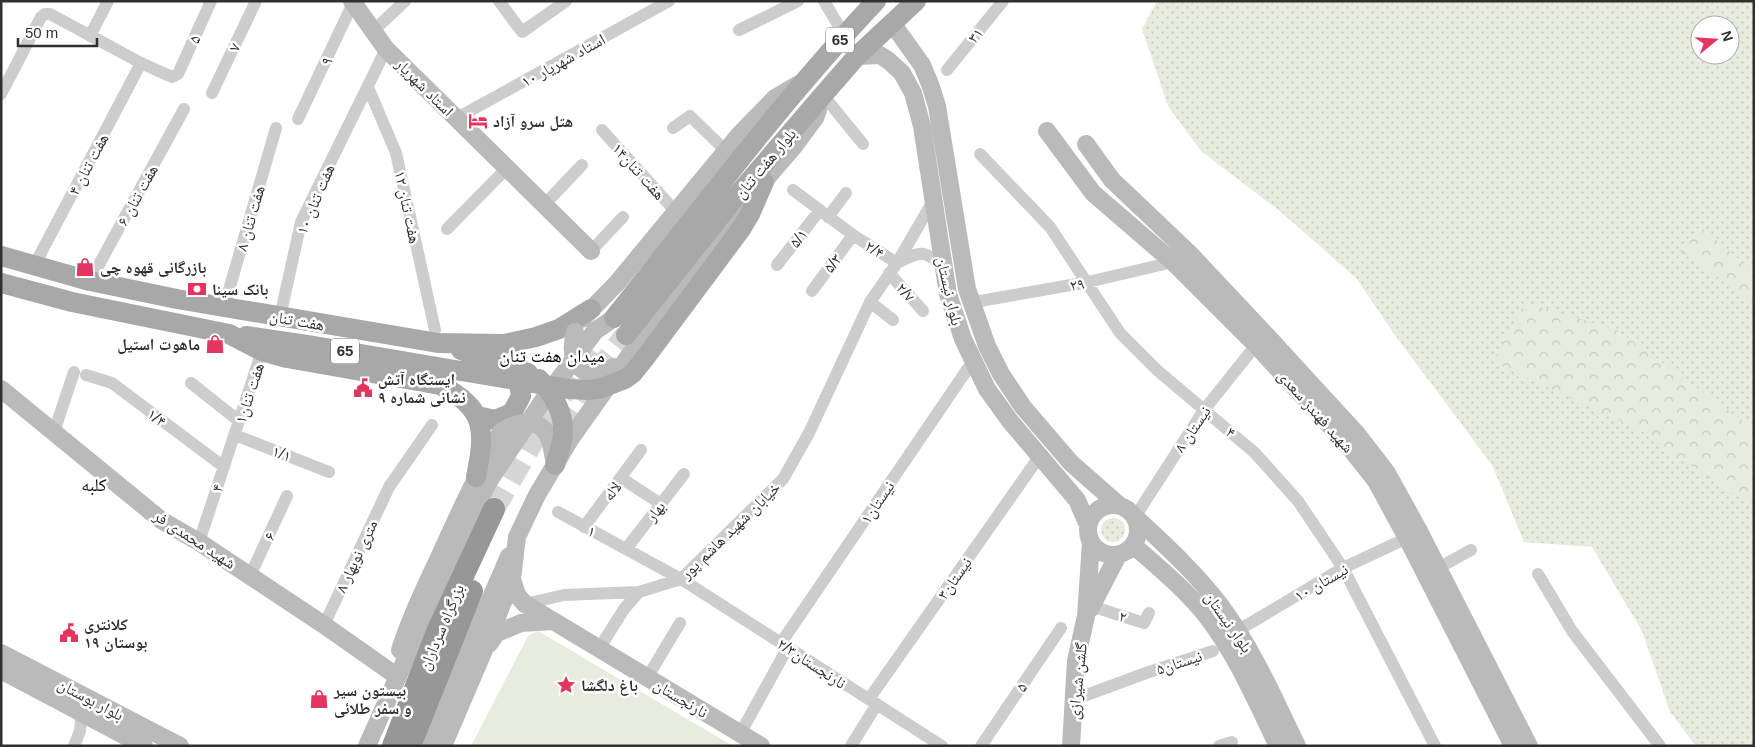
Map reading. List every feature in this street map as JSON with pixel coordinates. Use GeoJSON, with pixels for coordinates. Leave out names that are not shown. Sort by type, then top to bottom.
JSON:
{"type":"FeatureCollection","features":[{"type":"Feature","properties":{"kind":"highway","name":"بزرگراه سرداران"},"geometry":{"type":"LineString","coordinates":[[393,746],[437,632],[501,512],[410,746]]}},
{"type":"Feature","properties":{"kind":"main road","name":"بلوار هفت تنان"},"geometry":{"type":"LineString","coordinates":[[614,318],[805,79],[876,1]]}},
{"type":"Feature","properties":{"kind":"main road","name":"بلوار هفت تنان"},"geometry":{"type":"LineString","coordinates":[[635,347],[733,200],[858,56],[916,1]]}},
{"type":"Feature","properties":{"kind":"main road","name":"استاد شهریار"},"geometry":{"type":"LineString","coordinates":[[353,2],[386,49],[591,251]]}},
{"type":"Feature","properties":{"kind":"main road","name":"بلوار نیستان"},"geometry":{"type":"LineString","coordinates":[[892,23],[922,64],[937,106],[967,289],[987,346],[1001,374],[1023,407],[1071,462],[1120,506]]}},
{"type":"Feature","properties":{"kind":"main road"},"geometry":{"type":"LineString","coordinates":[[889,61],[885,50],[886,45],[890,41],[898,42],[909,48]]}},
{"type":"Feature","properties":{"kind":"main road"},"geometry":{"type":"LineString","coordinates":[[858,56],[880,54],[889,61]]}},
{"type":"Feature","properties":{"kind":"main road","name":"بلوار نیستان"},"geometry":{"type":"LineString","coordinates":[[889,61],[902,72],[912,93],[922,126],[948,294],[956,322],[972,361],[1010,421],[1077,500],[1088,525]]}},
{"type":"Feature","properties":{"kind":"main road","name":"65"},"geometry":{"type":"LineString","coordinates":[[590,309],[618,283],[740,134],[775,98],[805,79]]}},
{"type":"Feature","properties":{"kind":"main road","name":"65"},"geometry":{"type":"LineString","coordinates":[[1,283],[72,302],[229,334],[307,344],[569,389],[590,390],[602,388],[625,379],[633,373],[635,347],[741,229],[764,182],[815,118],[823,95]]}},
{"type":"Feature","properties":{"kind":"main road","name":"شهید فهندژ سعدی"},"geometry":{"type":"LineString","coordinates":[[1047,131],[1093,193],[1261,340],[1357,434],[1388,473],[1529,746]]}},
{"type":"Feature","properties":{"kind":"main road","name":"شهید فهندژ سعدی"},"geometry":{"type":"LineString","coordinates":[[1086,144],[1112,180],[1190,253],[1376,481],[1513,746]]}},
{"type":"Feature","properties":{"kind":"main road","name":"هفت تنان"},"geometry":{"type":"LineString","coordinates":[[1,256],[90,281],[280,317],[504,344],[536,337],[559,329],[590,309]]}},
{"type":"Feature","properties":{"kind":"main road"},"geometry":{"type":"LineString","coordinates":[[590,309],[575,332],[572,347],[573,355],[581,370],[594,374],[603,373],[614,367],[635,347]]}},
{"type":"Feature","properties":{"kind":"main road"},"geometry":{"type":"LineString","coordinates":[[367,746],[463,530],[492,478],[542,402],[596,331],[614,318]]}},
{"type":"Feature","properties":{"kind":"main road"},"geometry":{"type":"LineString","coordinates":[[229,334],[262,351],[287,358],[440,385],[461,396],[469,404],[476,416],[480,430],[482,444],[476,477]]}},
{"type":"Feature","properties":{"kind":"main road"},"geometry":{"type":"LineString","coordinates":[[436,336],[528,373],[540,380],[552,395],[560,413],[563,434],[555,465]]}},
{"type":"Feature","properties":{"kind":"main road"},"geometry":{"type":"LineString","coordinates":[[427,746],[537,495],[571,438],[635,347]]}},
{"type":"Feature","properties":{"kind":"main road"},"geometry":{"type":"LineString","coordinates":[[476,416],[495,420],[512,413],[521,396],[518,378],[506,364]]}},
{"type":"Feature","properties":{"kind":"main road","name":"شهید محمدی فر"},"geometry":{"type":"LineString","coordinates":[[1,389],[161,520],[199,542],[398,677]]}},
{"type":"Feature","properties":{"kind":"main road"},"geometry":{"type":"LineString","coordinates":[[398,677],[400,650],[408,624],[476,477],[501,432],[510,426],[522,422],[536,424],[547,432],[555,465]]}},
{"type":"Feature","properties":{"kind":"main road"},"geometry":{"type":"LineString","coordinates":[[1104,506],[1120,506],[1131,512],[1135,518],[1138,532],[1129,550],[1118,555],[1102,553],[1091,543],[1088,525],[1096,511],[1104,506]]}},
{"type":"Feature","properties":{"kind":"main road","name":"بلوار نیستان"},"geometry":{"type":"LineString","coordinates":[[1135,518],[1196,577],[1220,605],[1255,660],[1296,746]]}},
{"type":"Feature","properties":{"kind":"main road"},"geometry":{"type":"LineString","coordinates":[[443,746],[512,579],[517,537]]}},
{"type":"Feature","properties":{"kind":"main road","name":"گلشن شیرازی"},"geometry":{"type":"LineString","coordinates":[[1089,611],[1091,543]]}},
{"type":"Feature","properties":{"kind":"main road","name":"بلوار نیستان"},"geometry":{"type":"LineString","coordinates":[[1133,545],[1183,589],[1206,615],[1239,668],[1278,746]]}},
{"type":"Feature","properties":{"kind":"main road","name":"گلشن شیرازی"},"geometry":{"type":"LineString","coordinates":[[1071,746],[1076,661],[1089,611],[1118,555]]}},
{"type":"Feature","properties":{"kind":"main road"},"geometry":{"type":"LineString","coordinates":[[512,579],[518,596],[525,604]]}},
{"type":"Feature","properties":{"kind":"main road","name":"نارنجستان"},"geometry":{"type":"LineString","coordinates":[[525,604],[761,746]]}},
{"type":"Feature","properties":{"kind":"main road"},"geometry":{"type":"LineString","coordinates":[[484,650],[497,633],[521,623],[552,621]]}},
{"type":"Feature","properties":{"kind":"main road","name":"بلوار بوستان"},"geometry":{"type":"LineString","coordinates":[[1,653],[180,746]]}},
{"type":"Feature","properties":{"kind":"main road","name":"بلوار بوستان"},"geometry":{"type":"LineString","coordinates":[[1,670],[144,746]]}},
{"type":"Feature","properties":{"kind":"street"},"geometry":{"type":"LineString","coordinates":[[90,36],[108,1]]}},
{"type":"Feature","properties":{"kind":"street","name":"۵"},"geometry":{"type":"LineString","coordinates":[[141,63],[172,77],[175,76],[211,1]]}},
{"type":"Feature","properties":{"kind":"street","name":"۷"},"geometry":{"type":"LineString","coordinates":[[212,93],[256,1]]}},
{"type":"Feature","properties":{"kind":"street"},"geometry":{"type":"LineString","coordinates":[[374,31],[405,1]]}},
{"type":"Feature","properties":{"kind":"street"},"geometry":{"type":"LineString","coordinates":[[498,1],[522,32],[566,1]]}},
{"type":"Feature","properties":{"kind":"street","name":"استاد شهریار ۱۰"},"geometry":{"type":"LineString","coordinates":[[456,118],[669,1]]}},
{"type":"Feature","properties":{"kind":"street"},"geometry":{"type":"LineString","coordinates":[[739,30],[798,1]]}},
{"type":"Feature","properties":{"kind":"street"},"geometry":{"type":"LineString","coordinates":[[824,1],[844,35]]}},
{"type":"Feature","properties":{"kind":"street","name":"۳۱"},"geometry":{"type":"LineString","coordinates":[[946,70],[1003,1]]}},
{"type":"Feature","properties":{"kind":"street","name":"۹"},"geometry":{"type":"LineString","coordinates":[[298,119],[353,2]]}},
{"type":"Feature","properties":{"kind":"street"},"geometry":{"type":"LineString","coordinates":[[1,94],[41,17],[45,14],[50,14],[141,63]]}},
{"type":"Feature","properties":{"kind":"street","name":"هفت تنان ۱۰"},"geometry":{"type":"LineString","coordinates":[[280,317],[302,222],[386,49]]}},
{"type":"Feature","properties":{"kind":"street","name":"هفت تنان ۴"},"geometry":{"type":"LineString","coordinates":[[34,266],[141,63]]}},
{"type":"Feature","properties":{"kind":"street","name":"هفت تنان ۱۲"},"geometry":{"type":"LineString","coordinates":[[368,87],[396,153],[436,336]]}},
{"type":"Feature","properties":{"kind":"street"},"geometry":{"type":"LineString","coordinates":[[823,95],[864,144]]}},
{"type":"Feature","properties":{"kind":"street","name":"هفت تنان ۶"},"geometry":{"type":"LineString","coordinates":[[90,281],[184,109]]}},
{"type":"Feature","properties":{"kind":"street"},"geometry":{"type":"LineString","coordinates":[[673,128],[690,116],[726,151]]}},
{"type":"Feature","properties":{"kind":"street","name":"هفت تنان ۸"},"geometry":{"type":"LineString","coordinates":[[224,307],[276,128]]}},
{"type":"Feature","properties":{"kind":"street","name":"هفت تنان۱۴"},"geometry":{"type":"LineString","coordinates":[[602,130],[676,212]]}},
{"type":"Feature","properties":{"kind":"street","name":"۴"},"geometry":{"type":"LineString","coordinates":[[980,154],[1050,227],[1120,333],[1157,370],[1261,460],[1298,501],[1342,568],[1434,746]]}},
{"type":"Feature","properties":{"kind":"street"},"geometry":{"type":"LineString","coordinates":[[544,205],[582,165]]}},
{"type":"Feature","properties":{"kind":"street"},"geometry":{"type":"LineString","coordinates":[[447,229],[507,168]]}},
{"type":"Feature","properties":{"kind":"street","name":"۲/۴"},"geometry":{"type":"LineString","coordinates":[[793,190],[893,268]]}},
{"type":"Feature","properties":{"kind":"street","name":"۵/۱"},"geometry":{"type":"LineString","coordinates":[[777,266],[824,213],[846,193]]}},
{"type":"Feature","properties":{"kind":"street","name":"خیابان شهید هاشم پور"},"geometry":{"type":"LineString","coordinates":[[525,604],[564,595],[639,592],[681,579],[783,479],[809,433],[870,302],[893,268],[933,201]]}},
{"type":"Feature","properties":{"kind":"street"},"geometry":{"type":"LineString","coordinates":[[591,251],[623,217]]}},
{"type":"Feature","properties":{"kind":"street","name":"۵/۳"},"geometry":{"type":"LineString","coordinates":[[812,291],[853,235]]}},
{"type":"Feature","properties":{"kind":"street"},"geometry":{"type":"LineString","coordinates":[[893,268],[916,254],[930,255],[944,267]]}},
{"type":"Feature","properties":{"kind":"street","name":"۲۹"},"geometry":{"type":"LineString","coordinates":[[980,301],[1088,282],[1173,262]]}},
{"type":"Feature","properties":{"kind":"street","name":"۲/۷"},"geometry":{"type":"LineString","coordinates":[[893,268],[923,311]]}},
{"type":"Feature","properties":{"kind":"street"},"geometry":{"type":"LineString","coordinates":[[870,302],[893,320]]}},
{"type":"Feature","properties":{"kind":"street","name":"نیستان ۸"},"geometry":{"type":"LineString","coordinates":[[1135,518],[1204,410],[1261,340]]}},
{"type":"Feature","properties":{"kind":"street","name":"هفت تنان۱"},"geometry":{"type":"LineString","coordinates":[[235,435],[262,351]]}},
{"type":"Feature","properties":{"kind":"street","name":"۱نیستان"},"geometry":{"type":"LineString","coordinates":[[740,734],[784,645],[972,361]]}},
{"type":"Feature","properties":{"kind":"street","name":"۱/۴"},"geometry":{"type":"LineString","coordinates":[[54,432],[80,373],[112,383],[224,467]]}},
{"type":"Feature","properties":{"kind":"street"},"geometry":{"type":"LineString","coordinates":[[191,383],[239,421]]}},
{"type":"Feature","properties":{"kind":"street","name":"۸ متری نوبهار"},"geometry":{"type":"LineString","coordinates":[[324,625],[389,487],[432,425]]}},
{"type":"Feature","properties":{"kind":"street","name":"۴"},"geometry":{"type":"LineString","coordinates":[[199,542],[235,435]]}},
{"type":"Feature","properties":{"kind":"street","name":"۱/۱"},"geometry":{"type":"LineString","coordinates":[[235,435],[329,472]]}},
{"type":"Feature","properties":{"kind":"street","name":"لاله ‍"},"geometry":{"type":"LineString","coordinates":[[584,527],[641,450]]}},
{"type":"Feature","properties":{"kind":"street","name":"۳نیستان"},"geometry":{"type":"LineString","coordinates":[[851,746],[873,702],[1039,456]]}},
{"type":"Feature","properties":{"kind":"street","name":"بهار"},"geometry":{"type":"LineString","coordinates":[[626,549],[684,474]]}},
{"type":"Feature","properties":{"kind":"street"},"geometry":{"type":"LineString","coordinates":[[621,478],[661,504]]}},
{"type":"Feature","properties":{"kind":"street","name":"۶"},"geometry":{"type":"LineString","coordinates":[[250,576],[287,496]]}},
{"type":"Feature","properties":{"kind":"street","name":"۱"},"geometry":{"type":"LineString","coordinates":[[558,512],[681,579]]}},
{"type":"Feature","properties":{"kind":"street","name":"نیستان ۱۰"},"geometry":{"type":"LineString","coordinates":[[1237,630],[1342,568],[1407,538]]}},
{"type":"Feature","properties":{"kind":"street"},"geometry":{"type":"LineString","coordinates":[[1438,568],[1471,550]]}},
{"type":"Feature","properties":{"kind":"street"},"geometry":{"type":"LineString","coordinates":[[1538,574],[1572,631],[1660,746]]}},
{"type":"Feature","properties":{"kind":"street","name":"۲/۳نارنجستان"},"geometry":{"type":"LineString","coordinates":[[681,579],[942,746]]}},
{"type":"Feature","properties":{"kind":"street"},"geometry":{"type":"LineString","coordinates":[[599,649],[624,609],[639,592]]}},
{"type":"Feature","properties":{"kind":"street","name":"۲"},"geometry":{"type":"LineString","coordinates":[[1089,611],[1144,623],[1148,613]]}},
{"type":"Feature","properties":{"kind":"street"},"geometry":{"type":"LineString","coordinates":[[647,678],[680,623]]}},
{"type":"Feature","properties":{"kind":"street","name":"۵"},"geometry":{"type":"LineString","coordinates":[[981,746],[1061,628]]}},
{"type":"Feature","properties":{"kind":"street","name":"۵نیستان"},"geometry":{"type":"LineString","coordinates":[[1073,700],[1212,651]]}},
{"type":"Feature","properties":{"kind":"street"},"geometry":{"type":"LineString","coordinates":[[74,746],[80,731],[82,713]]}},
{"type":"Feature","properties":{"kind":"street"},"geometry":{"type":"LineString","coordinates":[[1219,746],[1232,742]]}},
{"type":"Feature","properties":{"kind":"green space"},"geometry":{"type":"Polygon","coordinates":[[[1157,1],[1754,1],[1754,746],[1696,746],[1670,712],[1642,631],[1592,547],[1524,542],[1492,465],[1394,334],[1357,279],[1281,212],[1201,151],[1168,106],[1142,29],[1157,1]]]}},
{"type":"Feature","properties":{"kind":"green space"},"geometry":{"type":"Polygon","coordinates":[[[1703,229],[1754,272],[1754,303],[1679,250],[1703,229]]]}},
{"type":"Feature","properties":{"kind":"green space"},"geometry":{"type":"Polygon","coordinates":[[[1525,303],[1617,330],[1754,429],[1754,501],[1737,496],[1674,455],[1640,430],[1493,362],[1525,303]]]}},
{"type":"Feature","properties":{"kind":"green space"},"geometry":{"type":"Polygon","coordinates":[[[1113,518],[1121,522],[1125,530],[1121,538],[1113,542],[1105,538],[1101,530],[1105,522],[1113,518]]]}},
{"type":"Feature","properties":{"kind":"green space","name":"باغ دلگشا"},"geometry":{"type":"Polygon","coordinates":[[[538,631],[733,746],[471,746],[528,636],[538,631]]]}},
{"type":"Feature","properties":{"kind":"tunnel"},"geometry":{"type":"LineString","coordinates":[[559,427],[582,392],[626,335]]}},
{"type":"Feature","properties":{"kind":"tunnel"},"geometry":{"type":"LineString","coordinates":[[494,509],[539,431],[592,349]]}},
{"type":"Feature","properties":{"kind":"place","name":"هتل سرو آزاد"},"geometry":{"type":"Point","coordinates":[478,121]}},
{"type":"Feature","properties":{"kind":"place","name":"بازرگانی قهوه چی"},"geometry":{"type":"Point","coordinates":[85,267]}},
{"type":"Feature","properties":{"kind":"place","name":"بانک سینا"},"geometry":{"type":"Point","coordinates":[197,289]}},
{"type":"Feature","properties":{"kind":"place","name":"ماهوت استیل"},"geometry":{"type":"Point","coordinates":[215,344]}},
{"type":"Feature","properties":{"kind":"place","name":"ایستگاه آتش نشانی شماره ۹"},"geometry":{"type":"Point","coordinates":[363,388]}},
{"type":"Feature","properties":{"kind":"place","name":"کلانتری ۱۹ بوستان"},"geometry":{"type":"Point","coordinates":[69,633]}},
{"type":"Feature","properties":{"kind":"place","name":"باغ دلگشا"},"geometry":{"type":"Point","coordinates":[566,685]}},
{"type":"Feature","properties":{"kind":"place","name":"بیستون سیر و سفر طلائی"},"geometry":{"type":"Point","coordinates":[319,699]}},
{"type":"Feature","properties":{"kind":"district","name":"میدان هفت تنان"},"geometry":{"type":"Point","coordinates":[552,356]}},
{"type":"Feature","properties":{"kind":"district","name":"کلبه"},"geometry":{"type":"Point","coordinates":[94,485]}}]}
